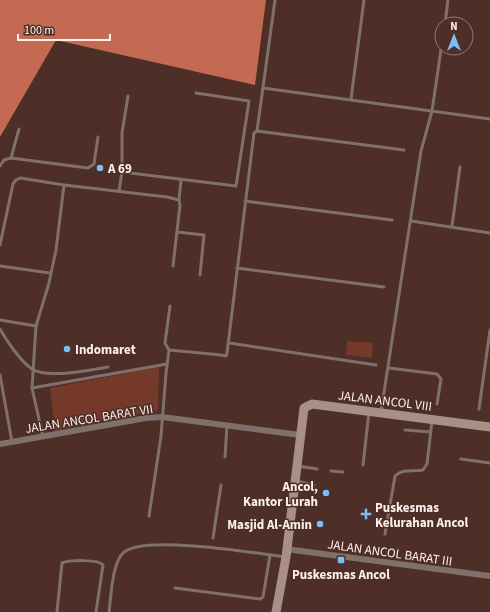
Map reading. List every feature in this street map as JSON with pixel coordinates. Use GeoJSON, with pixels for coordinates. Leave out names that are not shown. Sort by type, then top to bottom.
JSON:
{"type":"FeatureCollection","features":[{"type":"Feature","properties":{"kind":"street","name":"JALAN ANCOL VIII"},"geometry":{"type":"LineString","coordinates":[[276,612],[286,553],[304,408],[308,405],[370,410],[490,426]]}},
{"type":"Feature","properties":{"kind":"street","name":"JALAN ANCOL BARAT VII"},"geometry":{"type":"LineString","coordinates":[[0,444],[146,418],[162,417],[300,435]]}},
{"type":"Feature","properties":{"kind":"street","name":"JALAN ANCOL BARAT III"},"geometry":{"type":"LineString","coordinates":[[286,553],[490,576]]}},
{"type":"Feature","properties":{"kind":"lane"},"geometry":{"type":"LineString","coordinates":[[169,350],[226,356],[229,343],[254,133],[257,131],[275,0]]}},
{"type":"Feature","properties":{"kind":"lane"},"geometry":{"type":"LineString","coordinates":[[351,99],[364,0]]}},
{"type":"Feature","properties":{"kind":"lane"},"geometry":{"type":"LineString","coordinates":[[446,16],[448,0]]}},
{"type":"Feature","properties":{"kind":"lane"},"geometry":{"type":"LineString","coordinates":[[381,412],[389,368],[399,290],[421,151],[432,111],[440,56]]}},
{"type":"Feature","properties":{"kind":"lane"},"geometry":{"type":"LineString","coordinates":[[263,88],[490,119]]}},
{"type":"Feature","properties":{"kind":"lane"},"geometry":{"type":"LineString","coordinates":[[122,172],[236,186],[249,101],[196,93]]}},
{"type":"Feature","properties":{"kind":"lane"},"geometry":{"type":"LineString","coordinates":[[119,191],[122,172],[122,133],[128,96]]}},
{"type":"Feature","properties":{"kind":"lane"},"geometry":{"type":"LineString","coordinates":[[11,158],[19,129]]}},
{"type":"Feature","properties":{"kind":"lane"},"geometry":{"type":"LineString","coordinates":[[257,131],[404,150]]}},
{"type":"Feature","properties":{"kind":"lane"},"geometry":{"type":"LineString","coordinates":[[0,166],[4,160],[11,158],[88,168],[94,164],[98,137]]}},
{"type":"Feature","properties":{"kind":"lane"},"geometry":{"type":"LineString","coordinates":[[452,226],[460,167]]}},
{"type":"Feature","properties":{"kind":"lane"},"geometry":{"type":"LineString","coordinates":[[0,245],[16,180],[20,178],[64,185],[167,197],[179,200]]}},
{"type":"Feature","properties":{"kind":"lane"},"geometry":{"type":"LineString","coordinates":[[173,266],[180,205],[181,180]]}},
{"type":"Feature","properties":{"kind":"lane"},"geometry":{"type":"LineString","coordinates":[[43,437],[32,388],[36,326],[60,228],[64,185]]}},
{"type":"Feature","properties":{"kind":"lane"},"geometry":{"type":"LineString","coordinates":[[245,201],[392,220]]}},
{"type":"Feature","properties":{"kind":"lane"},"geometry":{"type":"LineString","coordinates":[[411,221],[452,226],[490,233]]}},
{"type":"Feature","properties":{"kind":"lane"},"geometry":{"type":"LineString","coordinates":[[177,232],[204,235],[200,275]]}},
{"type":"Feature","properties":{"kind":"lane"},"geometry":{"type":"LineString","coordinates":[[0,266],[50,273]]}},
{"type":"Feature","properties":{"kind":"lane"},"geometry":{"type":"LineString","coordinates":[[237,268],[384,287]]}},
{"type":"Feature","properties":{"kind":"lane"},"geometry":{"type":"LineString","coordinates":[[149,516],[160,444],[169,350],[165,343],[170,306]]}},
{"type":"Feature","properties":{"kind":"lane"},"geometry":{"type":"LineString","coordinates":[[0,320],[36,326]]}},
{"type":"Feature","properties":{"kind":"lane"},"geometry":{"type":"LineString","coordinates":[[0,329],[8,342],[33,370],[43,373],[75,373],[108,367]]}},
{"type":"Feature","properties":{"kind":"lane"},"geometry":{"type":"LineString","coordinates":[[479,409],[490,330]]}},
{"type":"Feature","properties":{"kind":"lane"},"geometry":{"type":"LineString","coordinates":[[229,343],[376,364]]}},
{"type":"Feature","properties":{"kind":"lane"},"geometry":{"type":"LineString","coordinates":[[32,388],[167,364]]}},
{"type":"Feature","properties":{"kind":"lane"},"geometry":{"type":"LineString","coordinates":[[389,368],[437,374],[441,379],[437,404]]}},
{"type":"Feature","properties":{"kind":"lane"},"geometry":{"type":"LineString","coordinates":[[0,376],[12,442]]}},
{"type":"Feature","properties":{"kind":"lane"},"geometry":{"type":"LineString","coordinates":[[363,465],[370,410]]}},
{"type":"Feature","properties":{"kind":"lane"},"geometry":{"type":"LineString","coordinates":[[385,534],[395,476],[400,472],[409,470],[423,470],[427,464],[432,419]]}},
{"type":"Feature","properties":{"kind":"lane"},"geometry":{"type":"LineString","coordinates":[[225,458],[227,425]]}},
{"type":"Feature","properties":{"kind":"lane"},"geometry":{"type":"LineString","coordinates":[[405,430],[431,432]]}},
{"type":"Feature","properties":{"kind":"lane"},"geometry":{"type":"LineString","coordinates":[[461,459],[490,463]]}},
{"type":"Feature","properties":{"kind":"lane"},"geometry":{"type":"LineString","coordinates":[[296,466],[317,469]]}},
{"type":"Feature","properties":{"kind":"lane"},"geometry":{"type":"LineString","coordinates":[[331,471],[343,472]]}},
{"type":"Feature","properties":{"kind":"lane"},"geometry":{"type":"LineString","coordinates":[[294,480],[314,485]]}},
{"type":"Feature","properties":{"kind":"lane"},"geometry":{"type":"LineString","coordinates":[[214,538],[221,484]]}},
{"type":"Feature","properties":{"kind":"lane"},"geometry":{"type":"LineString","coordinates":[[109,612],[115,570],[122,553],[129,548],[168,544],[270,555],[286,553]]}},
{"type":"Feature","properties":{"kind":"lane"},"geometry":{"type":"LineString","coordinates":[[175,588],[260,599],[263,597],[270,555]]}},
{"type":"Feature","properties":{"kind":"lane"},"geometry":{"type":"LineString","coordinates":[[57,612],[62,563],[85,561],[99,562],[103,564],[96,612]]}},
{"type":"Feature","properties":{"kind":"shaded area"},"geometry":{"type":"Polygon","coordinates":[[[0,0],[266,0],[255,85],[56,40],[0,137],[0,0]]]}},
{"type":"Feature","properties":{"kind":"shaded area"},"geometry":{"type":"Polygon","coordinates":[[[347,341],[373,343],[372,358],[346,355],[347,341]]]}},
{"type":"Feature","properties":{"kind":"shaded area"},"geometry":{"type":"Polygon","coordinates":[[[159,367],[158,410],[55,431],[50,388],[159,367]]]}},
{"type":"Feature","properties":{"kind":"place","name":"A 69"},"geometry":{"type":"Point","coordinates":[100,168]}},
{"type":"Feature","properties":{"kind":"place","name":"Indomaret"},"geometry":{"type":"Point","coordinates":[67,349]}},
{"type":"Feature","properties":{"kind":"place","name":"Ancol, Kantor Lurah"},"geometry":{"type":"Point","coordinates":[326,493]}},
{"type":"Feature","properties":{"kind":"place","name":"Puskesmas Kelurahan Ancol"},"geometry":{"type":"Point","coordinates":[366,514]}},
{"type":"Feature","properties":{"kind":"place","name":"Masjid Al-Amin"},"geometry":{"type":"Point","coordinates":[320,524]}},
{"type":"Feature","properties":{"kind":"place","name":"Puskesmas Ancol"},"geometry":{"type":"Point","coordinates":[341,560]}}]}
